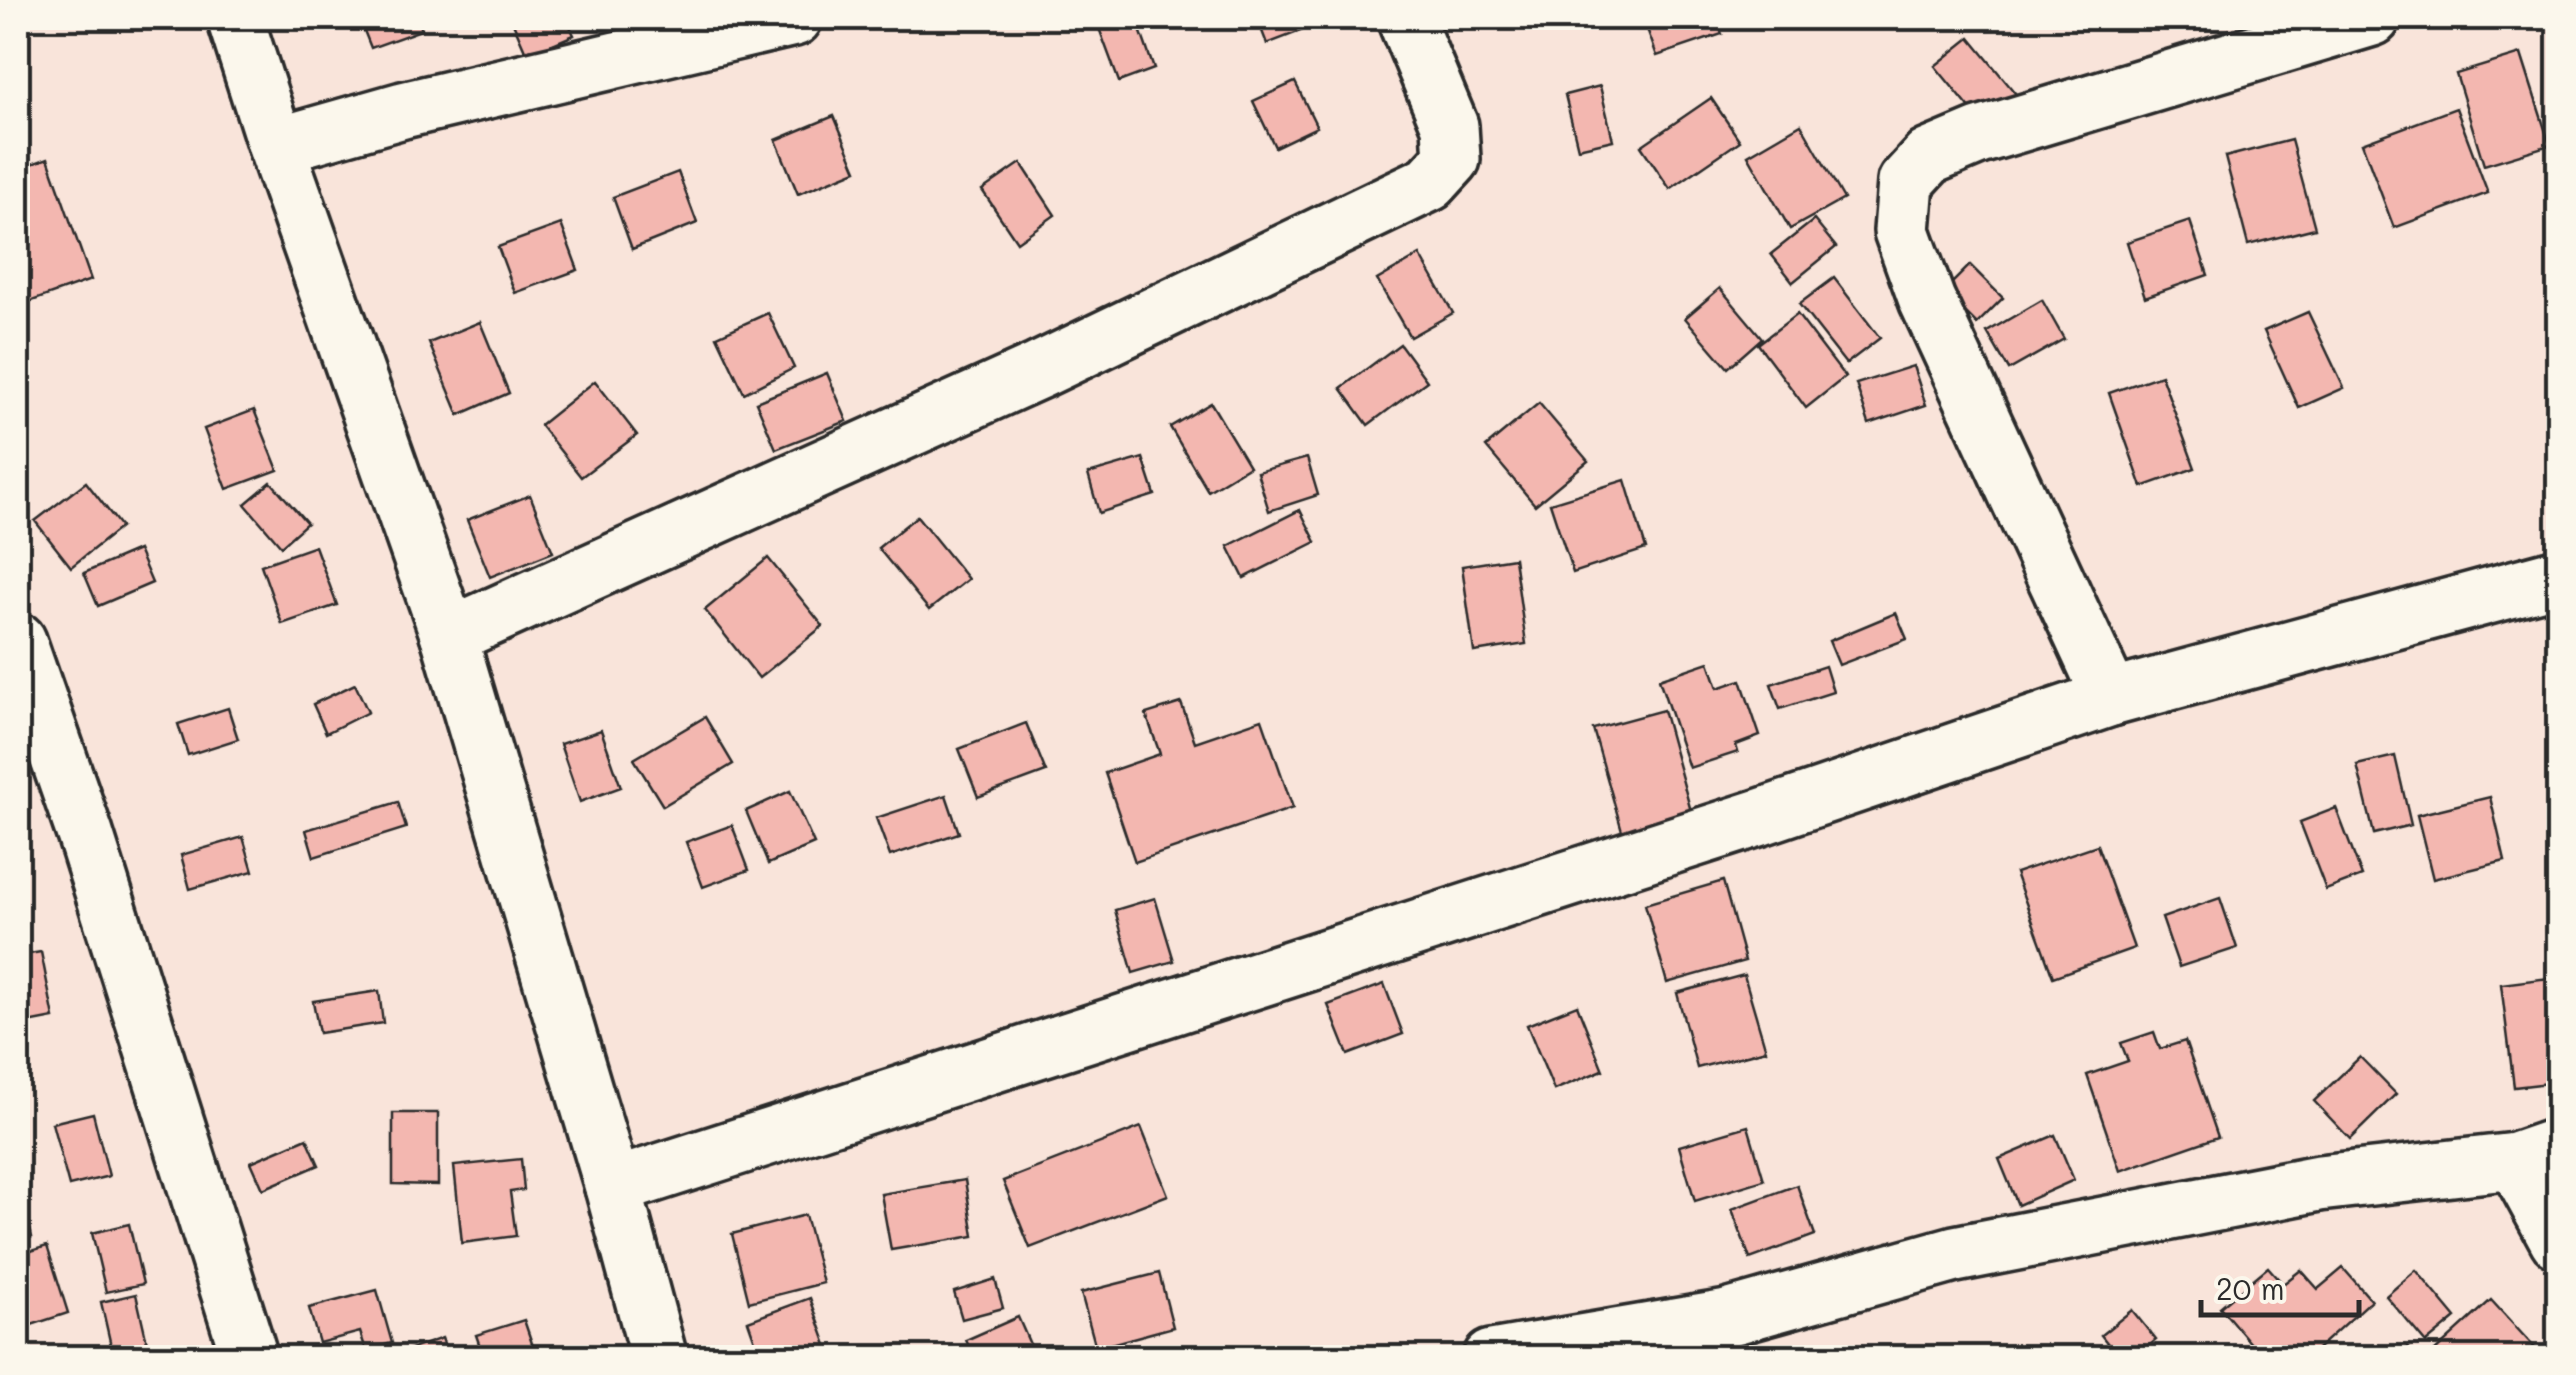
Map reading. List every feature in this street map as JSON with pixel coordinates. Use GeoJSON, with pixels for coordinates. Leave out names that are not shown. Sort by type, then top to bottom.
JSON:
{"type":"FeatureCollection","features":[{"type":"Feature","properties":{"kind":"street"},"geometry":{"type":"LineString","coordinates":[[235,18],[276,146],[449,636],[613,1186],[659,1358]]}},
{"type":"Feature","properties":{"kind":"street"},"geometry":{"type":"LineString","coordinates":[[276,146],[403,110],[794,18]]}},
{"type":"Feature","properties":{"kind":"street"},"geometry":{"type":"LineString","coordinates":[[449,636],[1038,371],[1430,183],[1452,158],[1450,126],[1405,18]]}},
{"type":"Feature","properties":{"kind":"street"},"geometry":{"type":"LineString","coordinates":[[2111,698],[1927,300],[1902,231],[1906,182],[1929,157],[1979,136],[2372,18]]}},
{"type":"Feature","properties":{"kind":"street"},"geometry":{"type":"LineString","coordinates":[[613,1186],[1758,818],[2111,698],[2558,577]]}},
{"type":"Feature","properties":{"kind":"street"},"geometry":{"type":"LineString","coordinates":[[18,641],[84,834],[250,1358]]}},
{"type":"Feature","properties":{"kind":"street"},"geometry":{"type":"LineString","coordinates":[[1491,1358],[1727,1318],[1955,1254],[2319,1183],[2537,1154],[2558,1240]]}},
{"type":"Feature","properties":{"kind":"building"},"geometry":{"type":"Polygon","coordinates":[[[359,18],[417,18],[421,30],[371,48],[359,18]]]}},
{"type":"Feature","properties":{"kind":"building"},"geometry":{"type":"Polygon","coordinates":[[[511,18],[566,18],[574,35],[527,55],[511,18]]]}},
{"type":"Feature","properties":{"kind":"building"},"geometry":{"type":"Polygon","coordinates":[[[1136,18],[1154,69],[1119,82],[1099,28],[1136,18]]]}},
{"type":"Feature","properties":{"kind":"building"},"geometry":{"type":"Polygon","coordinates":[[[1257,18],[1323,18],[1324,22],[1267,44],[1257,18]]]}},
{"type":"Feature","properties":{"kind":"building"},"geometry":{"type":"Polygon","coordinates":[[[1643,18],[1716,18],[1722,34],[1657,56],[1643,18]]]}},
{"type":"Feature","properties":{"kind":"building"},"geometry":{"type":"Polygon","coordinates":[[[1970,38],[2016,94],[1981,122],[1935,66],[1970,38]]]}},
{"type":"Feature","properties":{"kind":"building"},"geometry":{"type":"Polygon","coordinates":[[[2521,54],[2550,145],[2484,165],[2456,74],[2521,54]]]}},
{"type":"Feature","properties":{"kind":"building"},"geometry":{"type":"Polygon","coordinates":[[[1295,82],[1317,127],[1275,147],[1253,101],[1295,82]]]}},
{"type":"Feature","properties":{"kind":"building"},"geometry":{"type":"Polygon","coordinates":[[[1600,86],[1613,140],[1578,148],[1565,95],[1600,86]]]}},
{"type":"Feature","properties":{"kind":"building"},"geometry":{"type":"Polygon","coordinates":[[[1711,98],[1740,141],[1670,189],[1641,146],[1711,98]]]}},
{"type":"Feature","properties":{"kind":"building"},"geometry":{"type":"Polygon","coordinates":[[[2456,108],[2488,193],[2394,228],[2362,143],[2456,108]]]}},
{"type":"Feature","properties":{"kind":"building"},"geometry":{"type":"Polygon","coordinates":[[[834,116],[857,170],[798,194],[776,140],[834,116]]]}},
{"type":"Feature","properties":{"kind":"building"},"geometry":{"type":"Polygon","coordinates":[[[1801,124],[1844,199],[1790,229],[1748,155],[1801,124]]]}},
{"type":"Feature","properties":{"kind":"building"},"geometry":{"type":"Polygon","coordinates":[[[2291,140],[2315,228],[2248,245],[2225,157],[2291,140]]]}},
{"type":"Feature","properties":{"kind":"building"},"geometry":{"type":"Polygon","coordinates":[[[48,158],[91,280],[18,306],[18,169],[48,158]]]}},
{"type":"Feature","properties":{"kind":"building"},"geometry":{"type":"Polygon","coordinates":[[[1021,163],[1055,215],[1017,242],[982,190],[1021,163]]]}},
{"type":"Feature","properties":{"kind":"building"},"geometry":{"type":"Polygon","coordinates":[[[678,172],[697,223],[632,249],[613,197],[678,172]]]}},
{"type":"Feature","properties":{"kind":"building"},"geometry":{"type":"Polygon","coordinates":[[[1814,220],[1836,247],[1793,282],[1771,254],[1814,220]]]}},
{"type":"Feature","properties":{"kind":"building"},"geometry":{"type":"Polygon","coordinates":[[[2190,221],[2208,275],[2145,297],[2127,242],[2190,221]]]}},
{"type":"Feature","properties":{"kind":"building"},"geometry":{"type":"Polygon","coordinates":[[[561,224],[578,270],[515,293],[498,247],[561,224]]]}},
{"type":"Feature","properties":{"kind":"building"},"geometry":{"type":"Polygon","coordinates":[[[1420,255],[1453,313],[1410,337],[1377,280],[1420,255]]]}},
{"type":"Feature","properties":{"kind":"building"},"geometry":{"type":"Polygon","coordinates":[[[1970,265],[2003,298],[1977,324],[1944,291],[1970,265]]]}},
{"type":"Feature","properties":{"kind":"building"},"geometry":{"type":"Polygon","coordinates":[[[1834,278],[1880,338],[1846,364],[1799,304],[1834,278]]]}},
{"type":"Feature","properties":{"kind":"building"},"geometry":{"type":"Polygon","coordinates":[[[1720,288],[1762,338],[1728,368],[1685,318],[1720,288]]]}},
{"type":"Feature","properties":{"kind":"building"},"geometry":{"type":"Polygon","coordinates":[[[2042,300],[2064,339],[2009,370],[1987,332],[2042,300]]]}},
{"type":"Feature","properties":{"kind":"building"},"geometry":{"type":"Polygon","coordinates":[[[2308,312],[2344,388],[2299,408],[2264,331],[2308,312]]]}},
{"type":"Feature","properties":{"kind":"building"},"geometry":{"type":"Polygon","coordinates":[[[768,313],[794,368],[744,393],[717,336],[768,313]]]}},
{"type":"Feature","properties":{"kind":"building"},"geometry":{"type":"Polygon","coordinates":[[[1797,314],[1845,377],[1806,408],[1758,344],[1797,314]]]}},
{"type":"Feature","properties":{"kind":"building"},"geometry":{"type":"Polygon","coordinates":[[[480,322],[509,393],[459,415],[429,343],[480,322]]]}},
{"type":"Feature","properties":{"kind":"building"},"geometry":{"type":"Polygon","coordinates":[[[1400,344],[1427,381],[1368,425],[1341,388],[1400,344]]]}},
{"type":"Feature","properties":{"kind":"building"},"geometry":{"type":"Polygon","coordinates":[[[1913,366],[1926,405],[1869,424],[1856,384],[1913,366]]]}},
{"type":"Feature","properties":{"kind":"building"},"geometry":{"type":"Polygon","coordinates":[[[827,373],[847,421],[776,449],[756,402],[827,373]]]}},
{"type":"Feature","properties":{"kind":"building"},"geometry":{"type":"Polygon","coordinates":[[[2161,375],[2195,468],[2142,487],[2109,393],[2161,375]]]}},
{"type":"Feature","properties":{"kind":"building"},"geometry":{"type":"Polygon","coordinates":[[[595,381],[637,435],[581,477],[540,425],[595,381]]]}},
{"type":"Feature","properties":{"kind":"building"},"geometry":{"type":"Polygon","coordinates":[[[1211,403],[1249,466],[1208,491],[1170,427],[1211,403]]]}},
{"type":"Feature","properties":{"kind":"building"},"geometry":{"type":"Polygon","coordinates":[[[1539,403],[1588,461],[1535,505],[1486,447],[1539,403]]]}},
{"type":"Feature","properties":{"kind":"building"},"geometry":{"type":"Polygon","coordinates":[[[254,410],[278,470],[227,489],[204,429],[254,410]]]}},
{"type":"Feature","properties":{"kind":"building"},"geometry":{"type":"Polygon","coordinates":[[[1143,458],[1155,495],[1099,513],[1088,474],[1143,458]]]}},
{"type":"Feature","properties":{"kind":"building"},"geometry":{"type":"Polygon","coordinates":[[[1307,458],[1318,495],[1269,511],[1257,472],[1307,458]]]}},
{"type":"Feature","properties":{"kind":"building"},"geometry":{"type":"Polygon","coordinates":[[[1625,480],[1646,549],[1573,573],[1550,503],[1625,480]]]}},
{"type":"Feature","properties":{"kind":"building"},"geometry":{"type":"Polygon","coordinates":[[[86,482],[121,527],[71,567],[35,521],[86,482]]]}},
{"type":"Feature","properties":{"kind":"building"},"geometry":{"type":"Polygon","coordinates":[[[271,482],[307,523],[281,546],[245,504],[271,482]]]}},
{"type":"Feature","properties":{"kind":"building"},"geometry":{"type":"Polygon","coordinates":[[[530,495],[553,552],[490,577],[467,520],[530,495]]]}},
{"type":"Feature","properties":{"kind":"building"},"geometry":{"type":"Polygon","coordinates":[[[1300,510],[1316,542],[1244,578],[1228,546],[1300,510]]]}},
{"type":"Feature","properties":{"kind":"building"},"geometry":{"type":"Polygon","coordinates":[[[917,516],[968,579],[929,610],[878,548],[917,516]]]}},
{"type":"Feature","properties":{"kind":"building"},"geometry":{"type":"Polygon","coordinates":[[[315,546],[337,605],[282,624],[261,565],[315,546]]]}},
{"type":"Feature","properties":{"kind":"building"},"geometry":{"type":"Polygon","coordinates":[[[138,550],[152,583],[98,606],[84,573],[138,550]]]}},
{"type":"Feature","properties":{"kind":"building"},"geometry":{"type":"Polygon","coordinates":[[[768,558],[823,626],[759,678],[705,610],[768,558]]]}},
{"type":"Feature","properties":{"kind":"building"},"geometry":{"type":"Polygon","coordinates":[[[1514,558],[1526,644],[1474,652],[1462,566],[1514,558]]]}},
{"type":"Feature","properties":{"kind":"building"},"geometry":{"type":"Polygon","coordinates":[[[1896,613],[1907,639],[1839,665],[1829,641],[1896,613]]]}},
{"type":"Feature","properties":{"kind":"building"},"geometry":{"type":"Polygon","coordinates":[[[1709,662],[1718,688],[1741,680],[1760,736],[1736,745],[1738,752],[1689,768],[1659,679],[1709,662]]]}},
{"type":"Feature","properties":{"kind":"building"},"geometry":{"type":"Polygon","coordinates":[[[1825,666],[1833,692],[1780,709],[1771,684],[1825,666]]]}},
{"type":"Feature","properties":{"kind":"building"},"geometry":{"type":"Polygon","coordinates":[[[355,684],[368,712],[326,733],[313,704],[355,684]]]}},
{"type":"Feature","properties":{"kind":"building"},"geometry":{"type":"Polygon","coordinates":[[[1181,703],[1195,742],[1262,719],[1293,808],[1135,862],[1105,773],[1160,754],[1146,714],[1181,703]]]}},
{"type":"Feature","properties":{"kind":"building"},"geometry":{"type":"Polygon","coordinates":[[[228,708],[238,739],[188,755],[178,724],[228,708]]]}},
{"type":"Feature","properties":{"kind":"building"},"geometry":{"type":"Polygon","coordinates":[[[1663,710],[1692,815],[1623,834],[1593,729],[1663,710]]]}},
{"type":"Feature","properties":{"kind":"building"},"geometry":{"type":"Polygon","coordinates":[[[705,717],[733,764],[663,806],[634,759],[705,717]]]}},
{"type":"Feature","properties":{"kind":"building"},"geometry":{"type":"Polygon","coordinates":[[[1026,723],[1046,772],[978,797],[959,749],[1026,723]]]}},
{"type":"Feature","properties":{"kind":"building"},"geometry":{"type":"Polygon","coordinates":[[[601,730],[621,787],[580,802],[560,744],[601,730]]]}},
{"type":"Feature","properties":{"kind":"building"},"geometry":{"type":"Polygon","coordinates":[[[2395,756],[2411,825],[2374,834],[2357,765],[2395,756]]]}},
{"type":"Feature","properties":{"kind":"building"},"geometry":{"type":"Polygon","coordinates":[[[790,791],[814,844],[768,864],[746,811],[790,791]]]}},
{"type":"Feature","properties":{"kind":"building"},"geometry":{"type":"Polygon","coordinates":[[[946,795],[959,833],[890,856],[876,818],[946,795]]]}},
{"type":"Feature","properties":{"kind":"building"},"geometry":{"type":"Polygon","coordinates":[[[2490,797],[2505,861],[2433,879],[2417,815],[2490,797]]]}},
{"type":"Feature","properties":{"kind":"building"},"geometry":{"type":"Polygon","coordinates":[[[398,802],[406,828],[314,857],[306,830],[398,802]]]}},
{"type":"Feature","properties":{"kind":"building"},"geometry":{"type":"Polygon","coordinates":[[[2336,808],[2362,876],[2326,890],[2300,822],[2336,808]]]}},
{"type":"Feature","properties":{"kind":"building"},"geometry":{"type":"Polygon","coordinates":[[[732,825],[749,870],[703,887],[686,842],[732,825]]]}},
{"type":"Feature","properties":{"kind":"building"},"geometry":{"type":"Polygon","coordinates":[[[243,837],[253,871],[190,889],[181,855],[243,837]]]}},
{"type":"Feature","properties":{"kind":"building"},"geometry":{"type":"Polygon","coordinates":[[[2097,845],[2134,948],[2053,977],[2015,873],[2097,845]]]}},
{"type":"Feature","properties":{"kind":"building"},"geometry":{"type":"Polygon","coordinates":[[[1723,881],[1745,961],[1667,983],[1645,904],[1723,881]]]}},
{"type":"Feature","properties":{"kind":"building"},"geometry":{"type":"Polygon","coordinates":[[[1155,898],[1174,961],[1133,973],[1115,910],[1155,898]]]}},
{"type":"Feature","properties":{"kind":"building"},"geometry":{"type":"Polygon","coordinates":[[[2220,898],[2237,948],[2179,967],[2162,918],[2220,898]]]}},
{"type":"Feature","properties":{"kind":"building"},"geometry":{"type":"Polygon","coordinates":[[[41,952],[54,1018],[18,1025],[18,956],[41,952]]]}},
{"type":"Feature","properties":{"kind":"building"},"geometry":{"type":"Polygon","coordinates":[[[1744,975],[1766,1050],[1697,1068],[1677,993],[1744,975]]]}},
{"type":"Feature","properties":{"kind":"building"},"geometry":{"type":"Polygon","coordinates":[[[2558,977],[2558,1082],[2514,1087],[2501,984],[2558,977]]]}},
{"type":"Feature","properties":{"kind":"building"},"geometry":{"type":"Polygon","coordinates":[[[1384,984],[1403,1034],[1348,1055],[1328,1005],[1384,984]]]}},
{"type":"Feature","properties":{"kind":"building"},"geometry":{"type":"Polygon","coordinates":[[[379,991],[383,1023],[319,1033],[313,1001],[379,991]]]}},
{"type":"Feature","properties":{"kind":"building"},"geometry":{"type":"Polygon","coordinates":[[[1577,1005],[1603,1070],[1554,1090],[1527,1025],[1577,1005]]]}},
{"type":"Feature","properties":{"kind":"building"},"geometry":{"type":"Polygon","coordinates":[[[2154,1032],[2160,1049],[2185,1041],[2218,1137],[2120,1171],[2087,1075],[2128,1061],[2121,1043],[2154,1032]]]}},
{"type":"Feature","properties":{"kind":"building"},"geometry":{"type":"Polygon","coordinates":[[[2360,1057],[2396,1094],[2350,1139],[2314,1101],[2360,1057]]]}},
{"type":"Feature","properties":{"kind":"building"},"geometry":{"type":"Polygon","coordinates":[[[93,1113],[109,1176],[69,1186],[52,1123],[93,1113]]]}},
{"type":"Feature","properties":{"kind":"building"},"geometry":{"type":"Polygon","coordinates":[[[393,1113],[438,1113],[438,1185],[393,1184],[393,1113]]]}},
{"type":"Feature","properties":{"kind":"building"},"geometry":{"type":"Polygon","coordinates":[[[1748,1126],[1764,1180],[1695,1201],[1679,1146],[1748,1126]]]}},
{"type":"Feature","properties":{"kind":"building"},"geometry":{"type":"Polygon","coordinates":[[[1141,1127],[1168,1195],[1030,1248],[1003,1181],[1141,1127]]]}},
{"type":"Feature","properties":{"kind":"building"},"geometry":{"type":"Polygon","coordinates":[[[2055,1135],[2074,1180],[2018,1205],[1999,1159],[2055,1135]]]}},
{"type":"Feature","properties":{"kind":"building"},"geometry":{"type":"Polygon","coordinates":[[[307,1138],[319,1165],[263,1189],[251,1162],[307,1138]]]}},
{"type":"Feature","properties":{"kind":"building"},"geometry":{"type":"Polygon","coordinates":[[[521,1159],[524,1190],[510,1192],[516,1236],[462,1243],[454,1166],[521,1159]]]}},
{"type":"Feature","properties":{"kind":"building"},"geometry":{"type":"Polygon","coordinates":[[[18,1174],[32,1237],[18,1241],[18,1174]]]}},
{"type":"Feature","properties":{"kind":"building"},"geometry":{"type":"Polygon","coordinates":[[[965,1180],[974,1236],[891,1250],[881,1194],[965,1180]]]}},
{"type":"Feature","properties":{"kind":"building"},"geometry":{"type":"Polygon","coordinates":[[[1797,1185],[1815,1235],[1750,1259],[1732,1209],[1797,1185]]]}},
{"type":"Feature","properties":{"kind":"building"},"geometry":{"type":"Polygon","coordinates":[[[805,1215],[823,1283],[749,1302],[732,1234],[805,1215]]]}},
{"type":"Feature","properties":{"kind":"building"},"geometry":{"type":"Polygon","coordinates":[[[129,1224],[143,1284],[106,1292],[92,1233],[129,1224]]]}},
{"type":"Feature","properties":{"kind":"building"},"geometry":{"type":"Polygon","coordinates":[[[47,1246],[68,1313],[19,1329],[18,1255],[47,1246]]]}},
{"type":"Feature","properties":{"kind":"building"},"geometry":{"type":"Polygon","coordinates":[[[2268,1267],[2283,1284],[2301,1270],[2318,1289],[2343,1268],[2371,1300],[2307,1358],[2263,1358],[2220,1307],[2268,1267]]]}},
{"type":"Feature","properties":{"kind":"building"},"geometry":{"type":"Polygon","coordinates":[[[2416,1270],[2456,1318],[2426,1343],[2386,1296],[2416,1270]]]}},
{"type":"Feature","properties":{"kind":"building"},"geometry":{"type":"Polygon","coordinates":[[[1159,1273],[1173,1327],[1096,1348],[1081,1293],[1159,1273]]]}},
{"type":"Feature","properties":{"kind":"building"},"geometry":{"type":"Polygon","coordinates":[[[995,1279],[1003,1308],[962,1319],[954,1292],[995,1279]]]}},
{"type":"Feature","properties":{"kind":"building"},"geometry":{"type":"Polygon","coordinates":[[[377,1290],[392,1343],[366,1350],[360,1332],[319,1343],[309,1308],[377,1290]]]}},
{"type":"Feature","properties":{"kind":"building"},"geometry":{"type":"Polygon","coordinates":[[[136,1294],[147,1342],[112,1350],[101,1302],[136,1294]]]}},
{"type":"Feature","properties":{"kind":"building"},"geometry":{"type":"Polygon","coordinates":[[[810,1298],[827,1345],[793,1358],[761,1358],[748,1321],[810,1298]]]}},
{"type":"Feature","properties":{"kind":"building"},"geometry":{"type":"Polygon","coordinates":[[[2491,1300],[2544,1358],[2442,1358],[2435,1351],[2491,1300]]]}},
{"type":"Feature","properties":{"kind":"building"},"geometry":{"type":"Polygon","coordinates":[[[2132,1310],[2156,1340],[2134,1358],[2119,1358],[2101,1335],[2132,1310]]]}},
{"type":"Feature","properties":{"kind":"building"},"geometry":{"type":"Polygon","coordinates":[[[1018,1317],[1036,1358],[974,1358],[966,1340],[1018,1317]]]}},
{"type":"Feature","properties":{"kind":"building"},"geometry":{"type":"Polygon","coordinates":[[[524,1320],[537,1358],[484,1358],[476,1335],[524,1320]]]}},
{"type":"Feature","properties":{"kind":"building"},"geometry":{"type":"Polygon","coordinates":[[[22,1336],[27,1358],[18,1358],[18,1337],[22,1336]]]}},
{"type":"Feature","properties":{"kind":"building"},"geometry":{"type":"Polygon","coordinates":[[[442,1338],[449,1358],[392,1358],[392,1356],[442,1338]]]}},
{"type":"Feature","properties":{"kind":"building"},"geometry":{"type":"Polygon","coordinates":[[[2408,1347],[2418,1358],[2397,1358],[2408,1347]]]}}]}
